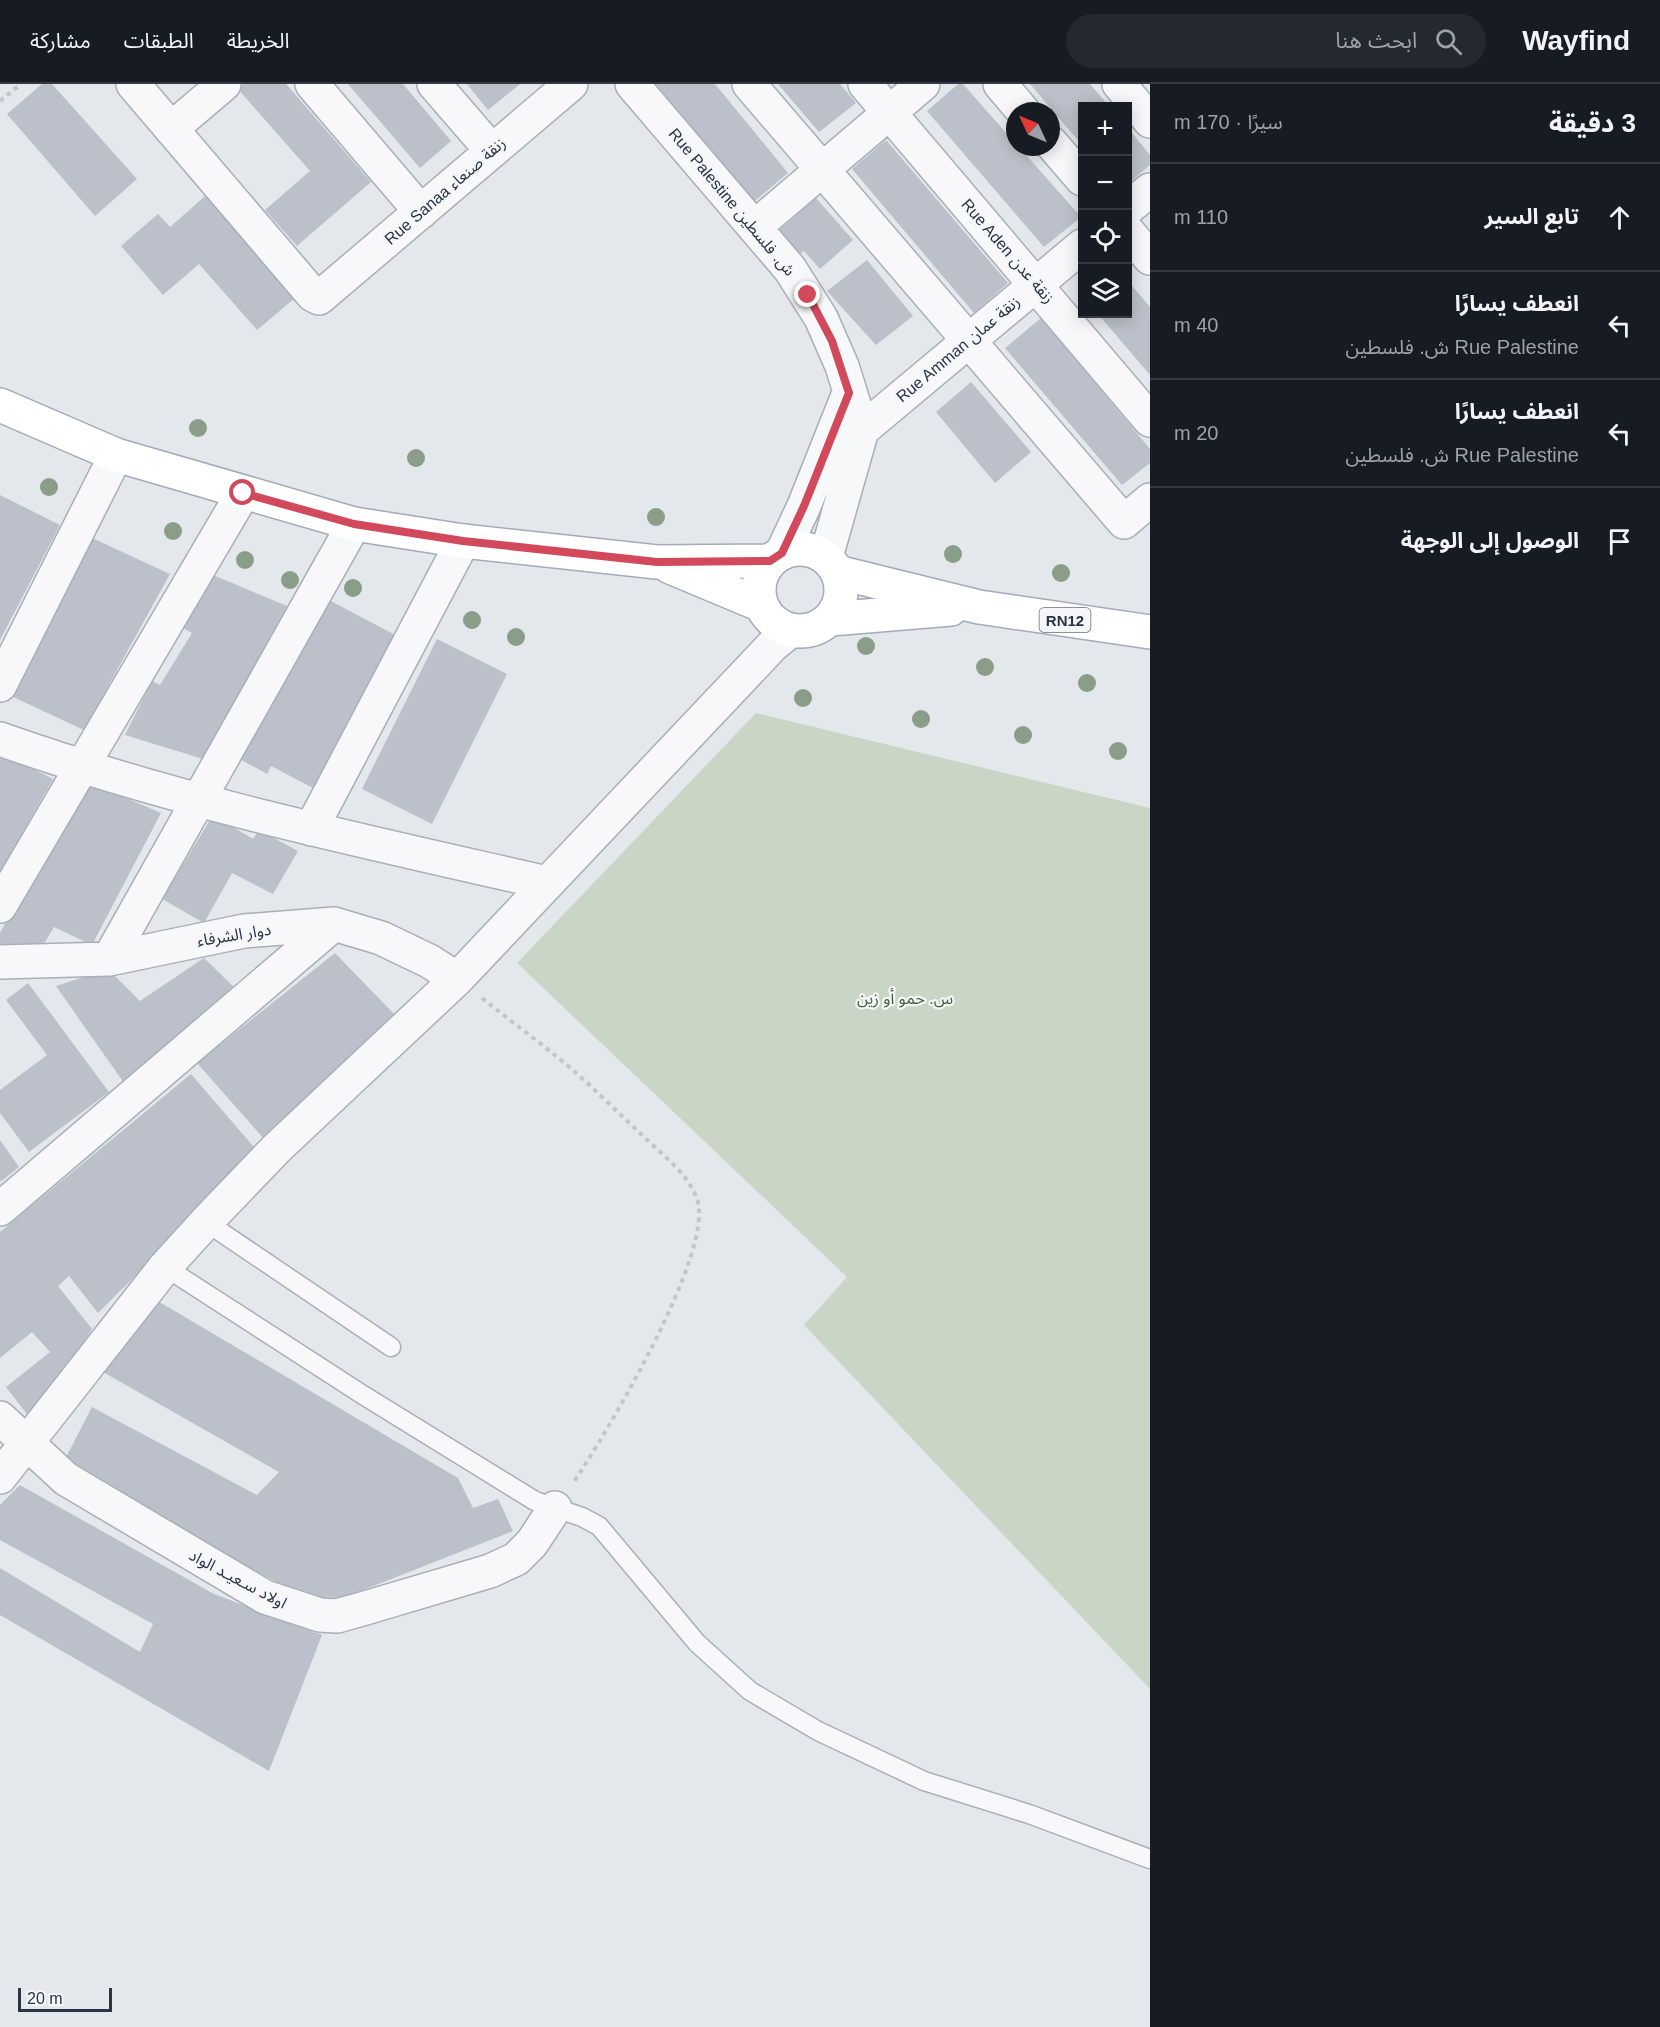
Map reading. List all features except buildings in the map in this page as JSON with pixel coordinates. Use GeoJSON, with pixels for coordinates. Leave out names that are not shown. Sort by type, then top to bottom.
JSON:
{"type":"FeatureCollection","features":[{"type":"Feature","properties":{"kind":"main road","name":"RN12"},"geometry":{"type":"LineString","coordinates":[[0,405],[116,455],[354,524],[463,541],[657,562],[776,557],[796,548],[812,550],[832,564],[979,607],[1150,632]]}},
{"type":"Feature","properties":{"kind":"main road"},"geometry":{"type":"LineString","coordinates":[[761,605],[758,590],[761,575],[776,557]]}},
{"type":"Feature","properties":{"kind":"main road","name":"RN12"},"geometry":{"type":"LineString","coordinates":[[657,562],[761,605],[768,617],[790,631],[805,632],[819,628],[831,619],[979,607]]}},
{"type":"Feature","properties":{"kind":"main road"},"geometry":{"type":"LineString","coordinates":[[831,619],[839,604],[842,588],[832,564]]}},
{"type":"Feature","properties":{"kind":"street"},"geometry":{"type":"LineString","coordinates":[[133,84],[171,129],[224,84]]}},
{"type":"Feature","properties":{"kind":"street"},"geometry":{"type":"LineString","coordinates":[[312,84],[421,212]]}},
{"type":"Feature","properties":{"kind":"street"},"geometry":{"type":"LineString","coordinates":[[434,84],[492,151]]}},
{"type":"Feature","properties":{"kind":"street","name":"Rue Sanaa زنقة صنعاء"},"geometry":{"type":"LineString","coordinates":[[171,129],[313,295],[319,298],[571,84]]}},
{"type":"Feature","properties":{"kind":"street","name":"Rue Palestine ش. فلسطين"},"geometry":{"type":"LineString","coordinates":[[633,84],[756,226],[790,269],[821,318],[842,366],[862,430]]}},
{"type":"Feature","properties":{"kind":"street"},"geometry":{"type":"LineString","coordinates":[[749,84],[1124,522],[1150,500]]}},
{"type":"Feature","properties":{"kind":"street","name":"Rue Aden زنقة عدن"},"geometry":{"type":"LineString","coordinates":[[865,84],[1150,420]]}},
{"type":"Feature","properties":{"kind":"street"},"geometry":{"type":"LineString","coordinates":[[756,226],[923,84]]}},
{"type":"Feature","properties":{"kind":"street"},"geometry":{"type":"LineString","coordinates":[[1000,84],[1015,102]]}},
{"type":"Feature","properties":{"kind":"street"},"geometry":{"type":"LineString","coordinates":[[1119,84],[1150,121]]}},
{"type":"Feature","properties":{"kind":"street"},"geometry":{"type":"LineString","coordinates":[[1060,153],[1078,173]]}},
{"type":"Feature","properties":{"kind":"street"},"geometry":{"type":"LineString","coordinates":[[1132,205],[1150,190]]}},
{"type":"Feature","properties":{"kind":"street"},"geometry":{"type":"LineString","coordinates":[[1132,237],[1150,258]]}},
{"type":"Feature","properties":{"kind":"street","name":"Rue Amman زنقة عمان"},"geometry":{"type":"LineString","coordinates":[[862,430],[1078,250]]}},
{"type":"Feature","properties":{"kind":"street"},"geometry":{"type":"LineString","coordinates":[[776,557],[804,506],[849,393]]}},
{"type":"Feature","properties":{"kind":"street"},"geometry":{"type":"LineString","coordinates":[[832,564],[862,430]]}},
{"type":"Feature","properties":{"kind":"street"},"geometry":{"type":"LineString","coordinates":[[0,685],[116,455]]}},
{"type":"Feature","properties":{"kind":"street"},"geometry":{"type":"LineString","coordinates":[[0,906],[243,493]]}},
{"type":"Feature","properties":{"kind":"street"},"geometry":{"type":"LineString","coordinates":[[109,958],[354,524]]}},
{"type":"Feature","properties":{"kind":"street"},"geometry":{"type":"LineString","coordinates":[[311,829],[463,541]]}},
{"type":"Feature","properties":{"kind":"street"},"geometry":{"type":"LineString","coordinates":[[0,1477],[165,1268],[206,1222],[276,1149],[457,979],[773,645],[790,631]]}},
{"type":"Feature","properties":{"kind":"street"},"geometry":{"type":"LineString","coordinates":[[0,739],[83,768],[200,800],[311,829],[547,883]]}},
{"type":"Feature","properties":{"kind":"street"},"geometry":{"type":"LineString","coordinates":[[0,1209],[334,924]]}},
{"type":"Feature","properties":{"kind":"street","name":"دوار الشرفاء"},"geometry":{"type":"LineString","coordinates":[[0,962],[109,958],[244,931],[334,924],[381,938],[429,961],[457,979]]}},
{"type":"Feature","properties":{"kind":"street","name":"اولاد سـعيـد الواد"},"geometry":{"type":"LineString","coordinates":[[0,1418],[66,1479],[199,1560],[266,1597],[320,1615],[337,1616],[490,1571],[516,1559],[532,1543],[555,1508]]}},
{"type":"Feature","properties":{"kind":"lane"},"geometry":{"type":"LineString","coordinates":[[206,1222],[391,1347]]}},
{"type":"Feature","properties":{"kind":"lane"},"geometry":{"type":"LineString","coordinates":[[165,1268],[535,1501],[599,1526],[697,1643],[759,1697],[818,1731],[924,1781],[1029,1814],[1150,1859]]}},
{"type":"Feature","properties":{"kind":"path"},"geometry":{"type":"LineString","coordinates":[[0,101],[21,84]]}},
{"type":"Feature","properties":{"kind":"path"},"geometry":{"type":"LineString","coordinates":[[457,979],[568,1065],[670,1162],[691,1187],[698,1200],[700,1215],[693,1251],[676,1293],[635,1378],[588,1461],[555,1508]]}},
{"type":"Feature","properties":{"kind":"green space","name":"س. حمو أو زين"},"geometry":{"type":"Polygon","coordinates":[[[756,713],[1150,808],[1150,1689],[804,1325],[847,1277],[517,963],[756,713]]]}},
{"type":"Feature","properties":{"kind":"route"},"geometry":{"type":"LineString","coordinates":[[243,493],[354,524],[463,541],[657,562],[770,561],[782,553],[804,506],[849,393],[832,341],[808,295]]}}]}
